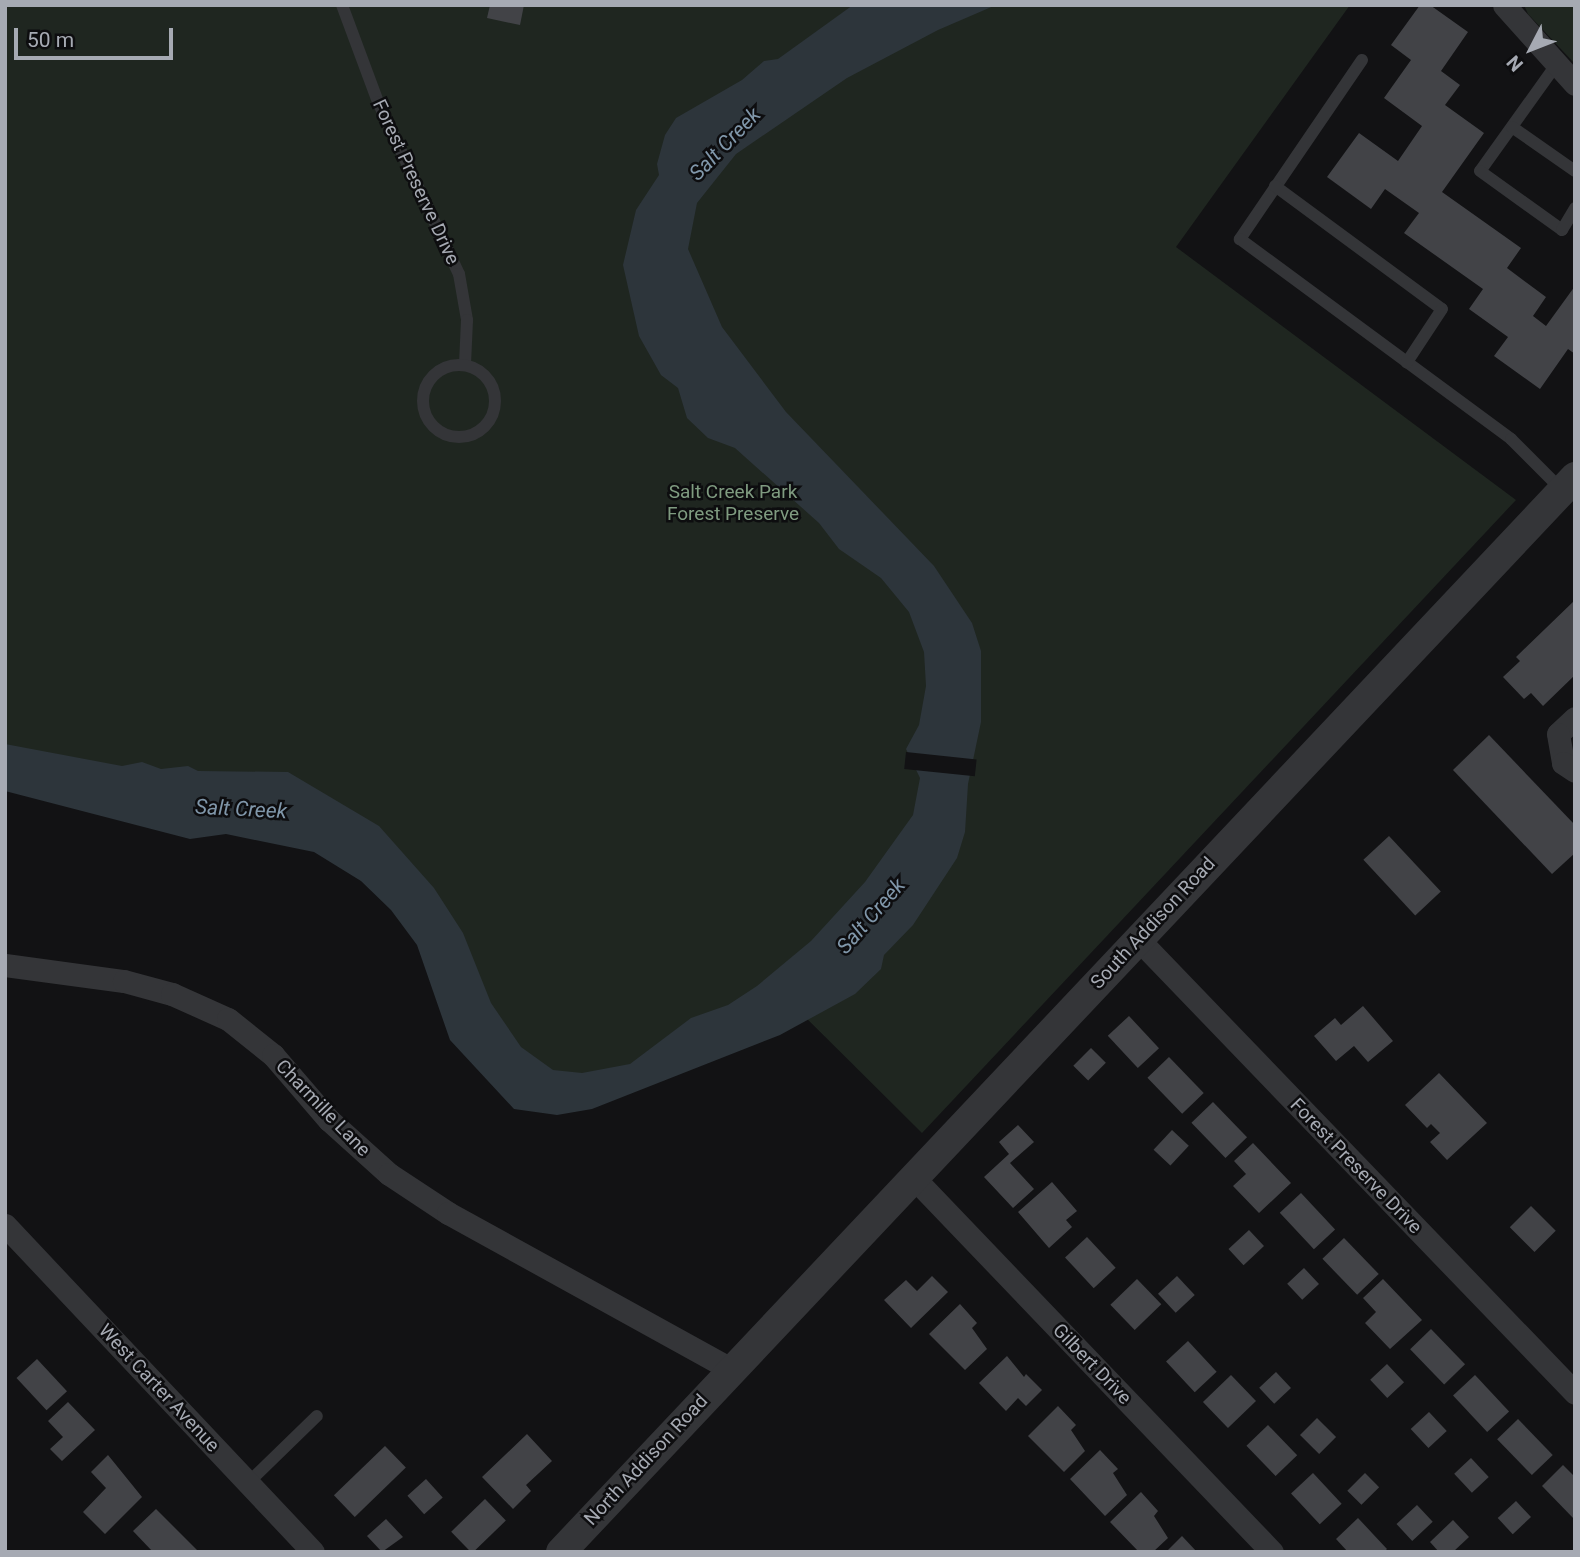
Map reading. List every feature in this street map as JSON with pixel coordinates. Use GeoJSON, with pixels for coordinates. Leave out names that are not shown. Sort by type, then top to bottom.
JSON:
{"type":"FeatureCollection","features":[{"type":"Feature","properties":{"kind":"street"},"geometry":{"type":"LineString","coordinates":[[1504,5],[1575,84]]}},
{"type":"Feature","properties":{"kind":"street","name":"South Addison Road"},"geometry":{"type":"LineString","coordinates":[[731,1369],[1569,484]]}},
{"type":"Feature","properties":{"kind":"street"},"geometry":{"type":"LineString","coordinates":[[1575,718],[1558,734],[1563,763],[1575,771]]}},
{"type":"Feature","properties":{"kind":"street","name":"Forest Preserve Drive"},"geometry":{"type":"LineString","coordinates":[[1138,939],[1575,1393]]}},
{"type":"Feature","properties":{"kind":"street","name":"Charmille Lane"},"geometry":{"type":"LineString","coordinates":[[5,965],[124,981],[172,994],[228,1019],[272,1055],[330,1120],[389,1174],[448,1213],[731,1369]]}},
{"type":"Feature","properties":{"kind":"street","name":"Gilbert Drive"},"geometry":{"type":"LineString","coordinates":[[913,1177],[1272,1552]]}},
{"type":"Feature","properties":{"kind":"street","name":"West Carter Avenue"},"geometry":{"type":"LineString","coordinates":[[5,1225],[313,1552]]}},
{"type":"Feature","properties":{"kind":"street","name":"North Addison Road"},"geometry":{"type":"LineString","coordinates":[[561,1552],[731,1369]]}},
{"type":"Feature","properties":{"kind":"lane","name":"Forest Preserve Drive"},"geometry":{"type":"LineString","coordinates":[[342,5],[377,102],[459,274],[467,320],[465,364]]}},
{"type":"Feature","properties":{"kind":"lane"},"geometry":{"type":"LineString","coordinates":[[1362,60],[1240,239],[1569,484]]}},
{"type":"Feature","properties":{"kind":"lane"},"geometry":{"type":"LineString","coordinates":[[1556,65],[1480,171],[1562,230],[1575,208]]}},
{"type":"Feature","properties":{"kind":"lane"},"geometry":{"type":"LineString","coordinates":[[1512,127],[1575,171]]}},
{"type":"Feature","properties":{"kind":"lane"},"geometry":{"type":"LineString","coordinates":[[1275,186],[1442,309],[1407,362]]}},
{"type":"Feature","properties":{"kind":"lane"},"geometry":{"type":"LineString","coordinates":[[465,364],[493,385],[495,409],[478,430],[454,435],[429,424],[422,414],[422,400],[437,374],[465,364]]}},
{"type":"Feature","properties":{"kind":"lane"},"geometry":{"type":"LineString","coordinates":[[248,1483],[317,1416]]}},
{"type":"Feature","properties":{"kind":"green space","name":"Salt Creek Park Forest Preserve"},"geometry":{"type":"Polygon","coordinates":[[[5,5],[1350,5],[1176,247],[1516,500],[922,1133],[786,998],[601,1091],[511,1066],[377,857],[5,772],[5,5]]]}},
{"type":"Feature","properties":{"kind":"green space"},"geometry":{"type":"Polygon","coordinates":[[[1524,5],[1575,5],[1575,64],[1528,14],[1524,5]]]}},
{"type":"Feature","properties":{"kind":"water","name":"Salt Creek"},"geometry":{"type":"Polygon","coordinates":[[[853,5],[996,5],[938,30],[847,78],[736,154],[697,203],[688,249],[722,327],[786,412],[934,566],[972,623],[981,651],[981,722],[968,784],[965,832],[957,858],[913,925],[884,955],[881,969],[855,994],[780,1035],[592,1109],[557,1115],[514,1109],[450,1040],[417,945],[391,910],[361,881],[314,852],[226,834],[190,839],[5,791],[5,744],[122,766],[142,762],[161,769],[188,766],[198,771],[288,772],[379,826],[434,888],[463,933],[491,1003],[521,1047],[553,1070],[582,1073],[630,1064],[691,1018],[728,1005],[757,986],[811,941],[865,882],[913,815],[920,778],[906,749],[919,725],[926,686],[924,652],[909,612],[881,578],[839,549],[819,523],[735,448],[708,438],[687,418],[678,388],[661,375],[639,336],[623,265],[636,210],[659,175],[657,164],[665,135],[676,118],[742,80],[764,61],[778,59],[853,5]]]}},
{"type":"Feature","properties":{"kind":"pier"},"geometry":{"type":"Polygon","coordinates":[[[906,752],[977,759],[975,776],[904,769],[906,752]]]}},
{"type":"Feature","properties":{"kind":"building"},"geometry":{"type":"Polygon","coordinates":[[[490,5],[524,5],[520,25],[487,18],[490,5]]]}},
{"type":"Feature","properties":{"kind":"building"},"geometry":{"type":"Polygon","coordinates":[[[1420,5],[1430,5],[1468,32],[1441,71],[1460,85],[1445,105],[1484,133],[1442,192],[1521,248],[1507,268],[1546,297],[1533,316],[1546,326],[1575,286],[1575,354],[1568,349],[1540,389],[1494,356],[1508,337],[1469,309],[1483,289],[1404,233],[1419,213],[1385,189],[1371,209],[1327,177],[1359,133],[1398,161],[1422,126],[1384,98],[1411,60],[1391,45],[1420,5]]]}},
{"type":"Feature","properties":{"kind":"building"},"geometry":{"type":"Polygon","coordinates":[[[1575,600],[1575,675],[1543,706],[1531,693],[1524,699],[1503,677],[1520,661],[1516,657],[1575,600]]]}},
{"type":"Feature","properties":{"kind":"building"},"geometry":{"type":"Polygon","coordinates":[[[1489,735],[1575,825],[1575,853],[1552,874],[1453,770],[1489,735]]]}},
{"type":"Feature","properties":{"kind":"building"},"geometry":{"type":"Polygon","coordinates":[[[1389,836],[1441,892],[1415,915],[1363,860],[1389,836]]]}},
{"type":"Feature","properties":{"kind":"building"},"geometry":{"type":"Polygon","coordinates":[[[1363,1006],[1393,1041],[1368,1062],[1354,1046],[1336,1061],[1314,1036],[1335,1018],[1341,1025],[1363,1006]]]}},
{"type":"Feature","properties":{"kind":"building"},"geometry":{"type":"Polygon","coordinates":[[[1129,1016],[1159,1048],[1138,1068],[1108,1036],[1129,1016]]]}},
{"type":"Feature","properties":{"kind":"building"},"geometry":{"type":"Polygon","coordinates":[[[1091,1048],[1106,1063],[1088,1081],[1073,1066],[1091,1048]]]}},
{"type":"Feature","properties":{"kind":"building"},"geometry":{"type":"Polygon","coordinates":[[[1169,1057],[1204,1093],[1182,1114],[1147,1078],[1169,1057]]]}},
{"type":"Feature","properties":{"kind":"building"},"geometry":{"type":"Polygon","coordinates":[[[1439,1073],[1487,1123],[1447,1160],[1430,1142],[1440,1133],[1431,1124],[1427,1128],[1405,1105],[1439,1073]]]}},
{"type":"Feature","properties":{"kind":"building"},"geometry":{"type":"Polygon","coordinates":[[[1213,1102],[1247,1137],[1225,1158],[1191,1123],[1213,1102]]]}},
{"type":"Feature","properties":{"kind":"building"},"geometry":{"type":"Polygon","coordinates":[[[1018,1125],[1034,1142],[1010,1163],[1034,1189],[1013,1208],[984,1177],[1009,1154],[999,1142],[1018,1125]]]}},
{"type":"Feature","properties":{"kind":"building"},"geometry":{"type":"Polygon","coordinates":[[[1172,1130],[1189,1146],[1170,1165],[1154,1150],[1172,1130]]]}},
{"type":"Feature","properties":{"kind":"building"},"geometry":{"type":"Polygon","coordinates":[[[1253,1143],[1291,1183],[1259,1213],[1233,1186],[1246,1174],[1234,1161],[1253,1143]]]}},
{"type":"Feature","properties":{"kind":"building"},"geometry":{"type":"Polygon","coordinates":[[[1052,1182],[1077,1211],[1066,1220],[1072,1227],[1049,1248],[1018,1212],[1052,1182]]]}},
{"type":"Feature","properties":{"kind":"building"},"geometry":{"type":"Polygon","coordinates":[[[1301,1193],[1335,1230],[1314,1249],[1280,1213],[1301,1193]]]}},
{"type":"Feature","properties":{"kind":"building"},"geometry":{"type":"Polygon","coordinates":[[[1531,1206],[1556,1231],[1535,1252],[1510,1227],[1531,1206]]]}},
{"type":"Feature","properties":{"kind":"building"},"geometry":{"type":"Polygon","coordinates":[[[1249,1230],[1264,1246],[1244,1265],[1229,1249],[1249,1230]]]}},
{"type":"Feature","properties":{"kind":"building"},"geometry":{"type":"Polygon","coordinates":[[[1087,1237],[1116,1268],[1094,1288],[1065,1257],[1087,1237]]]}},
{"type":"Feature","properties":{"kind":"building"},"geometry":{"type":"Polygon","coordinates":[[[1344,1238],[1379,1274],[1357,1295],[1322,1259],[1344,1238]]]}},
{"type":"Feature","properties":{"kind":"building"},"geometry":{"type":"Polygon","coordinates":[[[1304,1268],[1319,1284],[1302,1300],[1287,1284],[1304,1268]]]}},
{"type":"Feature","properties":{"kind":"building"},"geometry":{"type":"Polygon","coordinates":[[[932,1276],[948,1292],[911,1328],[884,1300],[906,1280],[917,1291],[932,1276]]]}},
{"type":"Feature","properties":{"kind":"building"},"geometry":{"type":"Polygon","coordinates":[[[1177,1276],[1195,1295],[1176,1313],[1158,1294],[1177,1276]]]}},
{"type":"Feature","properties":{"kind":"building"},"geometry":{"type":"Polygon","coordinates":[[[1137,1279],[1161,1304],[1135,1330],[1110,1305],[1137,1279]]]}},
{"type":"Feature","properties":{"kind":"building"},"geometry":{"type":"Polygon","coordinates":[[[1383,1279],[1422,1320],[1390,1349],[1365,1323],[1376,1312],[1363,1298],[1383,1279]]]}},
{"type":"Feature","properties":{"kind":"building"},"geometry":{"type":"Polygon","coordinates":[[[960,1304],[977,1323],[972,1328],[987,1349],[965,1370],[929,1334],[960,1304]]]}},
{"type":"Feature","properties":{"kind":"building"},"geometry":{"type":"Polygon","coordinates":[[[1431,1329],[1465,1364],[1444,1384],[1410,1349],[1431,1329]]]}},
{"type":"Feature","properties":{"kind":"building"},"geometry":{"type":"Polygon","coordinates":[[[1188,1341],[1217,1372],[1195,1392],[1166,1361],[1188,1341]]]}},
{"type":"Feature","properties":{"kind":"building"},"geometry":{"type":"Polygon","coordinates":[[[1007,1356],[1024,1377],[1026,1374],[1042,1390],[1026,1406],[1018,1398],[1006,1411],[979,1383],[1007,1356]]]}},
{"type":"Feature","properties":{"kind":"building"},"geometry":{"type":"Polygon","coordinates":[[[37,1359],[67,1391],[47,1410],[17,1378],[37,1359]]]}},
{"type":"Feature","properties":{"kind":"building"},"geometry":{"type":"Polygon","coordinates":[[[1387,1364],[1404,1382],[1387,1398],[1370,1380],[1387,1364]]]}},
{"type":"Feature","properties":{"kind":"building"},"geometry":{"type":"Polygon","coordinates":[[[1276,1372],[1291,1388],[1274,1404],[1259,1388],[1276,1372]]]}},
{"type":"Feature","properties":{"kind":"building"},"geometry":{"type":"Polygon","coordinates":[[[1231,1375],[1256,1401],[1228,1428],[1203,1402],[1231,1375]]]}},
{"type":"Feature","properties":{"kind":"building"},"geometry":{"type":"Polygon","coordinates":[[[1475,1375],[1509,1412],[1487,1432],[1453,1395],[1475,1375]]]}},
{"type":"Feature","properties":{"kind":"building"},"geometry":{"type":"Polygon","coordinates":[[[68,1402],[95,1430],[62,1461],[50,1449],[63,1437],[48,1421],[68,1402]]]}},
{"type":"Feature","properties":{"kind":"building"},"geometry":{"type":"Polygon","coordinates":[[[1058,1406],[1076,1425],[1071,1430],[1085,1451],[1064,1472],[1028,1436],[1058,1406]]]}},
{"type":"Feature","properties":{"kind":"building"},"geometry":{"type":"Polygon","coordinates":[[[1429,1412],[1447,1431],[1428,1448],[1411,1429],[1429,1412]]]}},
{"type":"Feature","properties":{"kind":"building"},"geometry":{"type":"Polygon","coordinates":[[[1317,1418],[1336,1437],[1319,1454],[1300,1435],[1317,1418]]]}},
{"type":"Feature","properties":{"kind":"building"},"geometry":{"type":"Polygon","coordinates":[[[1518,1419],[1553,1455],[1532,1475],[1497,1439],[1518,1419]]]}},
{"type":"Feature","properties":{"kind":"building"},"geometry":{"type":"Polygon","coordinates":[[[1268,1425],[1297,1455],[1276,1476],[1246,1446],[1268,1425]]]}},
{"type":"Feature","properties":{"kind":"building"},"geometry":{"type":"Polygon","coordinates":[[[527,1434],[552,1461],[526,1485],[531,1491],[513,1509],[482,1477],[527,1434]]]}},
{"type":"Feature","properties":{"kind":"building"},"geometry":{"type":"Polygon","coordinates":[[[385,1446],[406,1468],[355,1517],[334,1495],[385,1446]]]}},
{"type":"Feature","properties":{"kind":"building"},"geometry":{"type":"Polygon","coordinates":[[[1100,1450],[1118,1469],[1113,1473],[1127,1495],[1105,1516],[1070,1479],[1100,1450]]]}},
{"type":"Feature","properties":{"kind":"building"},"geometry":{"type":"Polygon","coordinates":[[[108,1455],[142,1497],[105,1534],[83,1512],[106,1488],[91,1472],[108,1455]]]}},
{"type":"Feature","properties":{"kind":"building"},"geometry":{"type":"Polygon","coordinates":[[[1471,1458],[1489,1477],[1472,1493],[1454,1474],[1471,1458]]]}},
{"type":"Feature","properties":{"kind":"building"},"geometry":{"type":"Polygon","coordinates":[[[1563,1465],[1575,1477],[1575,1520],[1542,1486],[1563,1465]]]}},
{"type":"Feature","properties":{"kind":"building"},"geometry":{"type":"Polygon","coordinates":[[[1313,1473],[1342,1504],[1320,1524],[1291,1493],[1313,1473]]]}},
{"type":"Feature","properties":{"kind":"building"},"geometry":{"type":"Polygon","coordinates":[[[1365,1473],[1379,1487],[1361,1505],[1347,1491],[1365,1473]]]}},
{"type":"Feature","properties":{"kind":"building"},"geometry":{"type":"Polygon","coordinates":[[[426,1479],[443,1498],[424,1514],[407,1496],[426,1479]]]}},
{"type":"Feature","properties":{"kind":"building"},"geometry":{"type":"Polygon","coordinates":[[[1141,1492],[1158,1511],[1154,1516],[1168,1538],[1153,1552],[1139,1552],[1110,1522],[1141,1492]]]}},
{"type":"Feature","properties":{"kind":"building"},"geometry":{"type":"Polygon","coordinates":[[[485,1499],[506,1521],[473,1552],[451,1532],[485,1499]]]}},
{"type":"Feature","properties":{"kind":"building"},"geometry":{"type":"Polygon","coordinates":[[[1516,1501],[1531,1517],[1513,1534],[1498,1518],[1516,1501]]]}},
{"type":"Feature","properties":{"kind":"building"},"geometry":{"type":"Polygon","coordinates":[[[1417,1505],[1433,1522],[1412,1541],[1397,1524],[1417,1505]]]}},
{"type":"Feature","properties":{"kind":"building"},"geometry":{"type":"Polygon","coordinates":[[[156,1509],[197,1550],[195,1552],[153,1552],[133,1531],[156,1509]]]}},
{"type":"Feature","properties":{"kind":"building"},"geometry":{"type":"Polygon","coordinates":[[[1358,1518],[1387,1549],[1384,1552],[1348,1552],[1336,1539],[1358,1518]]]}},
{"type":"Feature","properties":{"kind":"building"},"geometry":{"type":"Polygon","coordinates":[[[386,1519],[403,1537],[382,1552],[367,1536],[386,1519]]]}},
{"type":"Feature","properties":{"kind":"building"},"geometry":{"type":"Polygon","coordinates":[[[1453,1520],[1469,1537],[1453,1552],[1439,1552],[1430,1542],[1453,1520]]]}},
{"type":"Feature","properties":{"kind":"building"},"geometry":{"type":"Polygon","coordinates":[[[1182,1536],[1197,1552],[1166,1552],[1182,1536]]]}}]}
